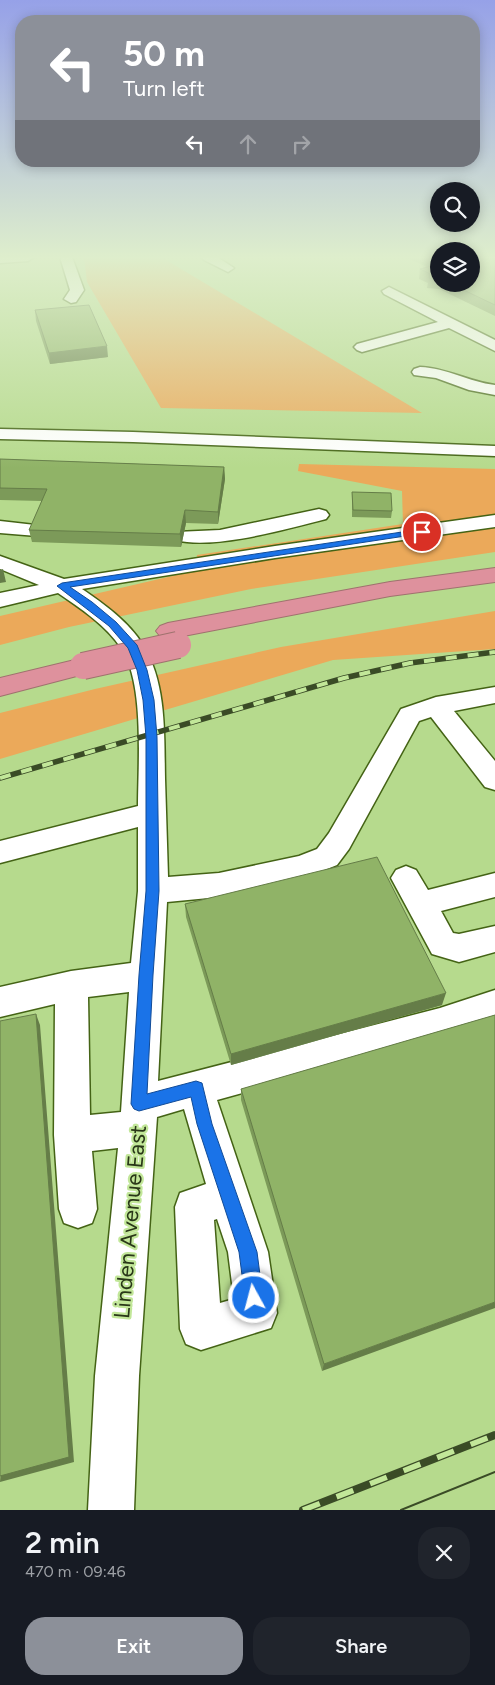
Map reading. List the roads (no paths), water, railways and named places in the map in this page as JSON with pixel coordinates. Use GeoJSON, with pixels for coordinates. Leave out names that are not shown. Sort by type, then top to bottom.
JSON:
{"type":"FeatureCollection","features":[{"type":"Feature","properties":{"kind":"highway"},"geometry":{"type":"LineString","coordinates":[[0,670],[80,659],[390,589],[495,574]]}},
{"type":"Feature","properties":{"kind":"highway"},"geometry":{"type":"LineString","coordinates":[[173,638],[495,588]]}},
{"type":"Feature","properties":{"kind":"highway"},"geometry":{"type":"LineString","coordinates":[[0,687],[80,659]]}},
{"type":"Feature","properties":{"kind":"street"},"geometry":{"type":"LineString","coordinates":[[362,346],[434,327]]}},
{"type":"Feature","properties":{"kind":"street"},"geometry":{"type":"LineString","coordinates":[[460,327],[495,346]]}},
{"type":"Feature","properties":{"kind":"street"},"geometry":{"type":"LineString","coordinates":[[420,372],[431,371],[477,388],[495,390]]}},
{"type":"Feature","properties":{"kind":"street"},"geometry":{"type":"LineString","coordinates":[[470,399],[495,390]]}},
{"type":"Feature","properties":{"kind":"street"},"geometry":{"type":"LineString","coordinates":[[0,434],[132,437],[495,451]]}},
{"type":"Feature","properties":{"kind":"street"},"geometry":{"type":"LineString","coordinates":[[0,445],[495,460]]}},
{"type":"Feature","properties":{"kind":"street"},"geometry":{"type":"LineString","coordinates":[[183,536],[220,536],[319,515]]}},
{"type":"Feature","properties":{"kind":"street"},"geometry":{"type":"LineString","coordinates":[[0,600],[62,586],[275,552],[495,521]]}},
{"type":"Feature","properties":{"kind":"street"},"geometry":{"type":"LineString","coordinates":[[0,527],[37,530]]}},
{"type":"Feature","properties":{"kind":"street","name":"Linden Avenue East"},"geometry":{"type":"LineString","coordinates":[[0,562],[62,586],[89,604],[113,624],[133,647],[142,670],[149,700],[152,737],[152,882],[139,1116],[117,1376],[111,1510]]}},
{"type":"Feature","properties":{"kind":"street"},"geometry":{"type":"LineString","coordinates":[[152,882],[248,864],[310,850],[339,841],[410,715],[436,706],[495,695]]}},
{"type":"Feature","properties":{"kind":"street"},"geometry":{"type":"LineString","coordinates":[[436,706],[495,780]]}},
{"type":"Feature","properties":{"kind":"street"},"geometry":{"type":"LineString","coordinates":[[0,852],[152,813]]}},
{"type":"Feature","properties":{"kind":"street"},"geometry":{"type":"LineString","coordinates":[[406,878],[443,944],[459,948],[495,939]]}},
{"type":"Feature","properties":{"kind":"street"},"geometry":{"type":"LineString","coordinates":[[421,904],[495,885]]}},
{"type":"Feature","properties":{"kind":"street"},"geometry":{"type":"LineString","coordinates":[[0,1002],[72,985],[146,975]]}},
{"type":"Feature","properties":{"kind":"street"},"geometry":{"type":"LineString","coordinates":[[72,985],[72,1135],[78,1209]]}},
{"type":"Feature","properties":{"kind":"street"},"geometry":{"type":"LineString","coordinates":[[72,1135],[139,1116],[196,1088],[440,1023],[495,1005]]}},
{"type":"Feature","properties":{"kind":"street"},"geometry":{"type":"LineString","coordinates":[[196,1088],[205,1124],[229,1196]]}},
{"type":"Feature","properties":{"kind":"tram line"},"geometry":{"type":"LineString","coordinates":[[401,1510],[495,1472]]}},
{"type":"Feature","properties":{"kind":"railway"},"geometry":{"type":"LineString","coordinates":[[0,778],[344,678],[410,663],[495,652]]}},
{"type":"Feature","properties":{"kind":"railway"},"geometry":{"type":"LineString","coordinates":[[303,1510],[495,1435]]}}]}
